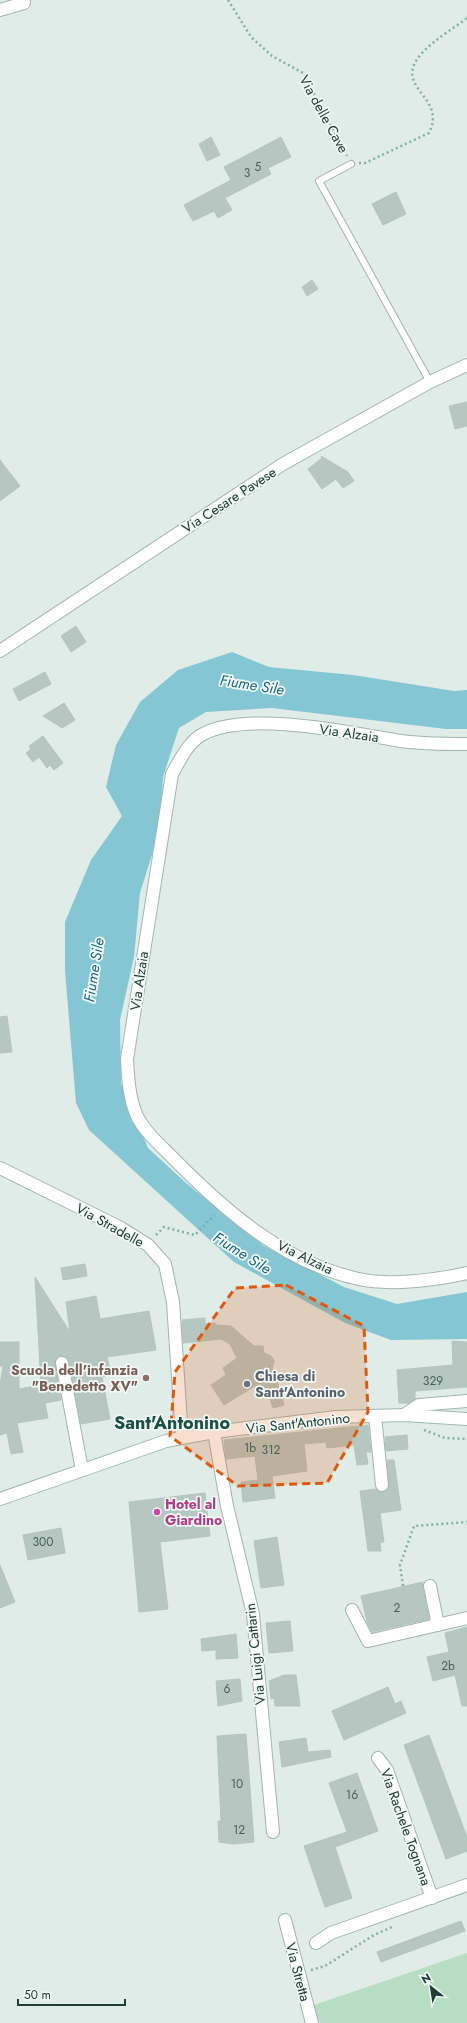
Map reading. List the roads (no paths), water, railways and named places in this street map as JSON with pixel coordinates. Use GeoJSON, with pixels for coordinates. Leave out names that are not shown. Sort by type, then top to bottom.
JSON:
{"type":"FeatureCollection","features":[{"type":"Feature","properties":{"kind":"street"},"geometry":{"type":"LineString","coordinates":[[0,10],[27,1]]}},
{"type":"Feature","properties":{"kind":"street","name":"Via Cesare Pavese"},"geometry":{"type":"LineString","coordinates":[[0,651],[282,464],[430,382],[467,365]]}},
{"type":"Feature","properties":{"kind":"street","name":"Via Alzaia"},"geometry":{"type":"LineString","coordinates":[[467,744],[401,741],[366,734],[291,725],[222,727],[202,734],[186,750],[172,774],[126,1059],[129,1087],[137,1116],[153,1138],[189,1174],[239,1219],[260,1234],[295,1255],[329,1271],[360,1279],[393,1282],[467,1273]]}},
{"type":"Feature","properties":{"kind":"street","name":"Via Stradelle"},"geometry":{"type":"LineString","coordinates":[[0,1168],[121,1228],[148,1245],[164,1264],[173,1302],[182,1438]]}},
{"type":"Feature","properties":{"kind":"street"},"geometry":{"type":"LineString","coordinates":[[62,1363],[82,1470]]}},
{"type":"Feature","properties":{"kind":"street","name":"Via Sant'Antonino"},"geometry":{"type":"LineString","coordinates":[[404,1415],[419,1405],[467,1401]]}},
{"type":"Feature","properties":{"kind":"street","name":"Via Sant'Antonino"},"geometry":{"type":"LineString","coordinates":[[0,1499],[151,1446],[214,1432],[322,1419],[375,1416],[404,1415],[467,1419]]}},
{"type":"Feature","properties":{"kind":"street"},"geometry":{"type":"LineString","coordinates":[[375,1416],[382,1485]]}},
{"type":"Feature","properties":{"kind":"street","name":"Via Luigi Cattarin"},"geometry":{"type":"LineString","coordinates":[[214,1432],[227,1506],[253,1614],[273,1832]]}},
{"type":"Feature","properties":{"kind":"street"},"geometry":{"type":"LineString","coordinates":[[430,1586],[438,1625]]}},
{"type":"Feature","properties":{"kind":"street"},"geometry":{"type":"LineString","coordinates":[[352,1610],[368,1641],[467,1618]]}},
{"type":"Feature","properties":{"kind":"street","name":"Via Rachele Tognana"},"geometry":{"type":"LineString","coordinates":[[378,1758],[387,1770],[432,1898]]}},
{"type":"Feature","properties":{"kind":"street","name":"Via Rachele Tognana"},"geometry":{"type":"LineString","coordinates":[[316,1943],[331,1933],[467,1885]]}},
{"type":"Feature","properties":{"kind":"street","name":"Via Stretta"},"geometry":{"type":"LineString","coordinates":[[285,1920],[312,2023]]}},
{"type":"Feature","properties":{"kind":"lane"},"geometry":{"type":"LineString","coordinates":[[351,164],[320,181],[430,382]]}},
{"type":"Feature","properties":{"kind":"water","name":"Fiume Sile"},"geometry":{"type":"Polygon","coordinates":[[[232,652],[269,667],[353,675],[454,691],[467,690],[467,729],[446,729],[272,708],[206,712],[179,728],[163,777],[159,832],[140,893],[134,957],[120,1020],[121,1084],[148,1148],[186,1183],[264,1246],[344,1287],[397,1304],[467,1292],[467,1339],[391,1340],[345,1323],[234,1262],[89,1130],[76,1103],[65,971],[65,922],[91,860],[122,816],[106,787],[116,745],[140,702],[178,670],[232,652]]]}},
{"type":"Feature","properties":{"kind":"place","name":"Scuola dell'infanzia \"Benedetto XV\""},"geometry":{"type":"Point","coordinates":[146,1378]}},
{"type":"Feature","properties":{"kind":"place","name":"Chiesa di Sant'Antonino"},"geometry":{"type":"Point","coordinates":[247,1384]}},
{"type":"Feature","properties":{"kind":"place","name":"Hotel al Giardino"},"geometry":{"type":"Point","coordinates":[157,1512]}},
{"type":"Feature","properties":{"kind":"district","name":"Sant'Antonino"},"geometry":{"type":"Point","coordinates":[172,1423]}}]}
